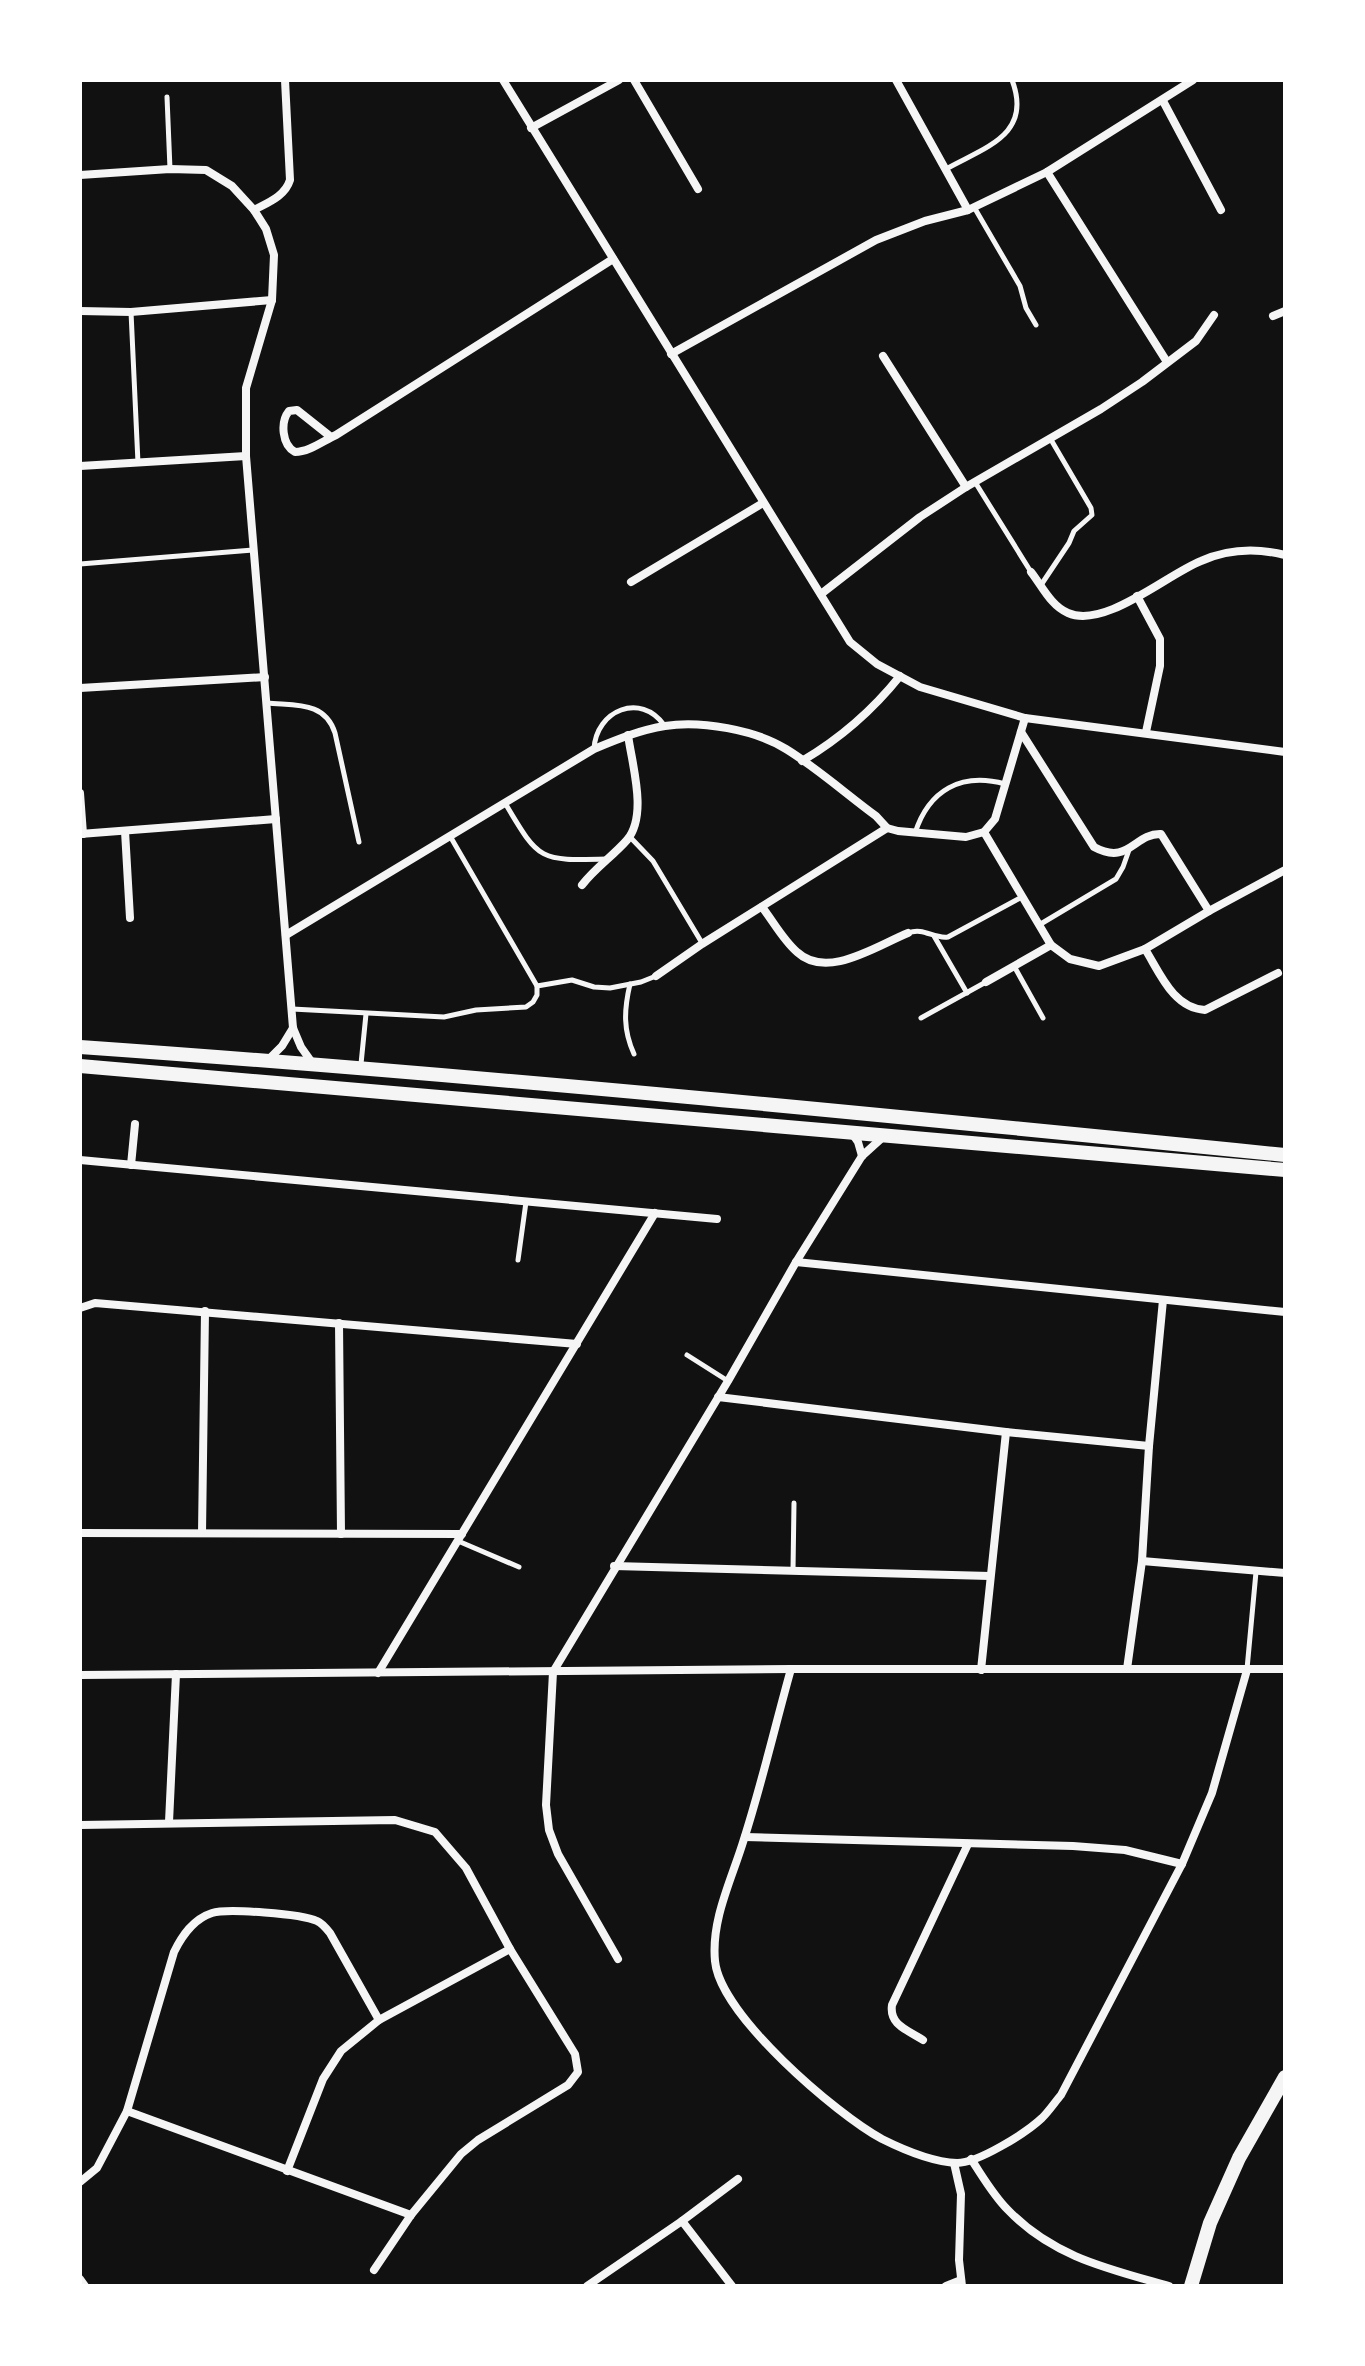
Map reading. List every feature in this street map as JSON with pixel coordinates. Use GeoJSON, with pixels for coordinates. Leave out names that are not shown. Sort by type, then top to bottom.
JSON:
{"type":"FeatureCollection","features":[{"type":"Feature","properties":{"kind":"street"},"geometry":{"type":"LineString","coordinates":[[254,210],[278,197],[290,180],[285,80]]}},
{"type":"Feature","properties":{"kind":"street"},"geometry":{"type":"LineString","coordinates":[[503,80],[850,642],[877,664],[920,687],[1025,718],[1285,752]]}},
{"type":"Feature","properties":{"kind":"street"},"geometry":{"type":"LineString","coordinates":[[531,128],[619,80]]}},
{"type":"Feature","properties":{"kind":"street"},"geometry":{"type":"LineString","coordinates":[[634,80],[698,189]]}},
{"type":"Feature","properties":{"kind":"street"},"geometry":{"type":"LineString","coordinates":[[896,80],[971,209]]}},
{"type":"Feature","properties":{"kind":"street"},"geometry":{"type":"LineString","coordinates":[[671,354],[876,240],[925,221],[971,209],[1047,172],[1193,80]]}},
{"type":"Feature","properties":{"kind":"street"},"geometry":{"type":"LineString","coordinates":[[1163,101],[1221,210]]}},
{"type":"Feature","properties":{"kind":"street"},"geometry":{"type":"LineString","coordinates":[[80,175],[170,169],[206,170],[232,186],[254,210],[266,229],[274,255],[272,300],[246,388],[246,456],[293,1028],[313,1064]]}},
{"type":"Feature","properties":{"kind":"street"},"geometry":{"type":"LineString","coordinates":[[1047,172],[1167,362]]}},
{"type":"Feature","properties":{"kind":"street"},"geometry":{"type":"LineString","coordinates":[[331,437],[297,410],[289,411],[284,417],[285,442],[290,450],[304,451],[331,437],[613,259]]}},
{"type":"Feature","properties":{"kind":"street"},"geometry":{"type":"LineString","coordinates":[[80,311],[131,312],[272,300]]}},
{"type":"Feature","properties":{"kind":"street"},"geometry":{"type":"LineString","coordinates":[[1273,316],[1285,311]]}},
{"type":"Feature","properties":{"kind":"street"},"geometry":{"type":"LineString","coordinates":[[821,594],[920,517],[1142,382],[1196,341],[1214,315]]}},
{"type":"Feature","properties":{"kind":"street"},"geometry":{"type":"LineString","coordinates":[[883,356],[966,487]]}},
{"type":"Feature","properties":{"kind":"street"},"geometry":{"type":"LineString","coordinates":[[80,466],[246,456]]}},
{"type":"Feature","properties":{"kind":"street"},"geometry":{"type":"LineString","coordinates":[[631,582],[763,503]]}},
{"type":"Feature","properties":{"kind":"street"},"geometry":{"type":"LineString","coordinates":[[1031,572],[1060,609],[1078,616],[1097,615],[1202,560],[1249,550],[1285,555]]}},
{"type":"Feature","properties":{"kind":"street"},"geometry":{"type":"LineString","coordinates":[[1137,596],[1160,639],[1160,666],[1146,732]]}},
{"type":"Feature","properties":{"kind":"street"},"geometry":{"type":"LineString","coordinates":[[802,761],[856,724],[900,676]]}},
{"type":"Feature","properties":{"kind":"street"},"geometry":{"type":"LineString","coordinates":[[80,688],[265,677]]}},
{"type":"Feature","properties":{"kind":"street"},"geometry":{"type":"LineString","coordinates":[[286,935],[594,749],[628,735],[665,726],[712,726],[749,731],[784,748],[876,816],[887,828],[966,837],[984,832],[995,819],[1025,718]]}},
{"type":"Feature","properties":{"kind":"street"},"geometry":{"type":"LineString","coordinates":[[1021,732],[1094,847],[1102,852],[1114,853],[1129,850],[1152,833],[1161,834],[1209,911]]}},
{"type":"Feature","properties":{"kind":"street"},"geometry":{"type":"LineString","coordinates":[[582,885],[630,837],[637,823],[639,807],[628,735]]}},
{"type":"Feature","properties":{"kind":"street"},"geometry":{"type":"LineString","coordinates":[[80,793],[82,834],[276,819]]}},
{"type":"Feature","properties":{"kind":"street"},"geometry":{"type":"LineString","coordinates":[[656,976],[887,828]]}},
{"type":"Feature","properties":{"kind":"street"},"geometry":{"type":"LineString","coordinates":[[125,831],[130,918]]}},
{"type":"Feature","properties":{"kind":"street"},"geometry":{"type":"LineString","coordinates":[[984,832],[1051,945],[1070,959],[1099,966],[1145,949],[1285,870]]}},
{"type":"Feature","properties":{"kind":"street"},"geometry":{"type":"LineString","coordinates":[[762,907],[799,955],[825,964],[839,963],[908,933]]}},
{"type":"Feature","properties":{"kind":"street"},"geometry":{"type":"LineString","coordinates":[[986,982],[1051,945]]}},
{"type":"Feature","properties":{"kind":"street"},"geometry":{"type":"LineString","coordinates":[[1145,949],[1177,999],[1194,1010],[1205,1010],[1278,973]]}},
{"type":"Feature","properties":{"kind":"street"},"geometry":{"type":"LineString","coordinates":[[268,1060],[282,1046],[293,1028]]}},
{"type":"Feature","properties":{"kind":"street"},"geometry":{"type":"LineString","coordinates":[[80,1047],[268,1060],[842,1111],[1285,1155]]}},
{"type":"Feature","properties":{"kind":"street"},"geometry":{"type":"LineString","coordinates":[[80,1066],[1285,1170]]}},
{"type":"Feature","properties":{"kind":"street"},"geometry":{"type":"LineString","coordinates":[[80,1078],[97,1067]]}},
{"type":"Feature","properties":{"kind":"street"},"geometry":{"type":"LineString","coordinates":[[131,1165],[135,1124]]}},
{"type":"Feature","properties":{"kind":"street"},"geometry":{"type":"LineString","coordinates":[[850,1131],[858,1142],[862,1156]]}},
{"type":"Feature","properties":{"kind":"street"},"geometry":{"type":"LineString","coordinates":[[618,1959],[558,1854],[549,1830],[546,1805],[553,1672],[796,1262],[862,1156],[887,1134]]}},
{"type":"Feature","properties":{"kind":"street"},"geometry":{"type":"LineString","coordinates":[[80,1160],[717,1219]]}},
{"type":"Feature","properties":{"kind":"street"},"geometry":{"type":"LineString","coordinates":[[378,1673],[655,1213]]}},
{"type":"Feature","properties":{"kind":"street"},"geometry":{"type":"LineString","coordinates":[[796,1262],[1285,1312]]}},
{"type":"Feature","properties":{"kind":"street"},"geometry":{"type":"LineString","coordinates":[[1127,1669],[1142,1561],[1163,1300]]}},
{"type":"Feature","properties":{"kind":"street"},"geometry":{"type":"LineString","coordinates":[[80,1308],[95,1303],[577,1344]]}},
{"type":"Feature","properties":{"kind":"street"},"geometry":{"type":"LineString","coordinates":[[202,1533],[205,1311]]}},
{"type":"Feature","properties":{"kind":"street"},"geometry":{"type":"LineString","coordinates":[[339,1323],[341,1534]]}},
{"type":"Feature","properties":{"kind":"street"},"geometry":{"type":"LineString","coordinates":[[718,1397],[1149,1446]]}},
{"type":"Feature","properties":{"kind":"street"},"geometry":{"type":"LineString","coordinates":[[981,1670],[1006,1432]]}},
{"type":"Feature","properties":{"kind":"street"},"geometry":{"type":"LineString","coordinates":[[80,1533],[460,1537]]}},
{"type":"Feature","properties":{"kind":"street"},"geometry":{"type":"LineString","coordinates":[[1142,1561],[1285,1573]]}},
{"type":"Feature","properties":{"kind":"street"},"geometry":{"type":"LineString","coordinates":[[614,1566],[990,1576]]}},
{"type":"Feature","properties":{"kind":"street"},"geometry":{"type":"LineString","coordinates":[[791,1669],[745,1837],[716,1924],[715,1964],[733,2005],[811,2088],[880,2137],[912,2153],[954,2163],[997,2148],[1041,2118],[1061,2095],[1182,1864],[1212,1793],[1247,1670]]}},
{"type":"Feature","properties":{"kind":"street"},"geometry":{"type":"LineString","coordinates":[[80,1675],[791,1669],[1285,1669]]}},
{"type":"Feature","properties":{"kind":"street"},"geometry":{"type":"LineString","coordinates":[[169,1822],[176,1674]]}},
{"type":"Feature","properties":{"kind":"street"},"geometry":{"type":"LineString","coordinates":[[80,1825],[395,1820],[435,1832],[466,1868],[510,1949],[575,2054],[578,2072],[568,2085],[478,2140],[461,2154],[411,2215],[374,2270]]}},
{"type":"Feature","properties":{"kind":"street"},"geometry":{"type":"LineString","coordinates":[[745,1837],[1102,1847],[1182,1864]]}},
{"type":"Feature","properties":{"kind":"street"},"geometry":{"type":"LineString","coordinates":[[923,2040],[894,2022],[892,2005],[968,1844]]}},
{"type":"Feature","properties":{"kind":"street"},"geometry":{"type":"LineString","coordinates":[[80,2182],[97,2168],[127,2111],[174,1952],[183,1935],[197,1921],[212,1913],[227,1911],[305,1917],[320,1922],[330,1933],[379,2020]]}},
{"type":"Feature","properties":{"kind":"street"},"geometry":{"type":"LineString","coordinates":[[287,2171],[323,2079],[341,2051],[379,2020],[510,1949]]}},
{"type":"Feature","properties":{"kind":"street"},"geometry":{"type":"LineString","coordinates":[[1191,2286],[1210,2223],[1239,2158],[1285,2077]]}},
{"type":"Feature","properties":{"kind":"street"},"geometry":{"type":"LineString","coordinates":[[127,2111],[411,2215]]}},
{"type":"Feature","properties":{"kind":"street"},"geometry":{"type":"LineString","coordinates":[[971,2159],[1006,2209],[1046,2241],[1084,2261],[1169,2286]]}},
{"type":"Feature","properties":{"kind":"street"},"geometry":{"type":"LineString","coordinates":[[946,2286],[961,2283],[961,2194],[954,2163]]}},
{"type":"Feature","properties":{"kind":"street"},"geometry":{"type":"LineString","coordinates":[[587,2286],[738,2179]]}},
{"type":"Feature","properties":{"kind":"street"},"geometry":{"type":"LineString","coordinates":[[682,2221],[732,2286]]}},
{"type":"Feature","properties":{"kind":"street"},"geometry":{"type":"LineString","coordinates":[[80,2279],[85,2286]]}},
{"type":"Feature","properties":{"kind":"lane"},"geometry":{"type":"LineString","coordinates":[[946,169],[992,144],[1012,126],[1019,110],[1012,80]]}},
{"type":"Feature","properties":{"kind":"lane"},"geometry":{"type":"LineString","coordinates":[[167,97],[170,169]]}},
{"type":"Feature","properties":{"kind":"lane"},"geometry":{"type":"LineString","coordinates":[[971,209],[1020,286],[1026,308],[1036,325]]}},
{"type":"Feature","properties":{"kind":"lane"},"geometry":{"type":"LineString","coordinates":[[131,312],[138,463]]}},
{"type":"Feature","properties":{"kind":"lane"},"geometry":{"type":"LineString","coordinates":[[1041,585],[1074,531],[1092,515],[1091,508],[1050,438]]}},
{"type":"Feature","properties":{"kind":"lane"},"geometry":{"type":"LineString","coordinates":[[975,482],[1031,572]]}},
{"type":"Feature","properties":{"kind":"lane"},"geometry":{"type":"LineString","coordinates":[[80,564],[254,550]]}},
{"type":"Feature","properties":{"kind":"lane"},"geometry":{"type":"LineString","coordinates":[[267,703],[318,710],[329,718],[359,842]]}},
{"type":"Feature","properties":{"kind":"lane"},"geometry":{"type":"LineString","coordinates":[[594,749],[598,729],[604,720],[622,710],[633,708],[651,712],[665,726]]}},
{"type":"Feature","properties":{"kind":"lane"},"geometry":{"type":"LineString","coordinates":[[915,833],[927,806],[949,787],[977,779],[1005,784]]}},
{"type":"Feature","properties":{"kind":"lane"},"geometry":{"type":"LineString","coordinates":[[504,802],[526,839],[538,852],[557,858],[606,859]]}},
{"type":"Feature","properties":{"kind":"lane"},"geometry":{"type":"LineString","coordinates":[[292,1009],[434,1018],[476,1010],[526,1007],[533,1002],[537,986],[450,835]]}},
{"type":"Feature","properties":{"kind":"lane"},"geometry":{"type":"LineString","coordinates":[[630,837],[653,861],[702,944]]}},
{"type":"Feature","properties":{"kind":"lane"},"geometry":{"type":"LineString","coordinates":[[1039,925],[1116,879],[1129,850]]}},
{"type":"Feature","properties":{"kind":"lane"},"geometry":{"type":"LineString","coordinates":[[908,933],[920,931],[941,938],[948,937],[1022,897]]}},
{"type":"Feature","properties":{"kind":"lane"},"geometry":{"type":"LineString","coordinates":[[933,935],[967,993]]}},
{"type":"Feature","properties":{"kind":"lane"},"geometry":{"type":"LineString","coordinates":[[1014,966],[1043,1018]]}},
{"type":"Feature","properties":{"kind":"lane"},"geometry":{"type":"LineString","coordinates":[[537,986],[565,979],[602,988],[656,976]]}},
{"type":"Feature","properties":{"kind":"lane"},"geometry":{"type":"LineString","coordinates":[[921,1018],[986,982]]}},
{"type":"Feature","properties":{"kind":"lane"},"geometry":{"type":"LineString","coordinates":[[630,984],[624,1018],[634,1054]]}},
{"type":"Feature","properties":{"kind":"lane"},"geometry":{"type":"LineString","coordinates":[[360,1068],[366,1014]]}},
{"type":"Feature","properties":{"kind":"lane"},"geometry":{"type":"LineString","coordinates":[[518,1260],[526,1201]]}},
{"type":"Feature","properties":{"kind":"lane"},"geometry":{"type":"LineString","coordinates":[[687,1355],[728,1381]]}},
{"type":"Feature","properties":{"kind":"lane"},"geometry":{"type":"LineString","coordinates":[[793,1571],[794,1503]]}},
{"type":"Feature","properties":{"kind":"lane"},"geometry":{"type":"LineString","coordinates":[[460,1537],[519,1567]]}},
{"type":"Feature","properties":{"kind":"lane"},"geometry":{"type":"LineString","coordinates":[[1247,1670],[1256,1571]]}}]}
